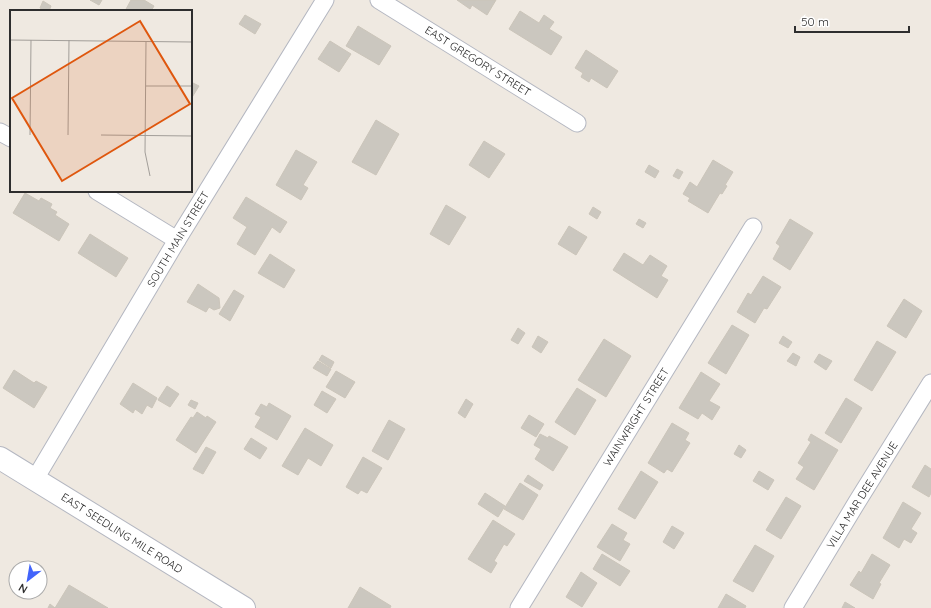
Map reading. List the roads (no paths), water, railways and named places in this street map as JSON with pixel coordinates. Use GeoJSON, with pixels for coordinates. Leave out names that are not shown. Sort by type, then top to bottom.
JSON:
{"type":"FeatureCollection","features":[{"type":"Feature","properties":{"kind":"street","name":"SOUTH MAIN STREET"},"geometry":{"type":"LineString","coordinates":[[35,479],[177,240],[325,0]]}},
{"type":"Feature","properties":{"kind":"street","name":"EAST GREGORY STREET"},"geometry":{"type":"LineString","coordinates":[[379,0],[577,123]]}},
{"type":"Feature","properties":{"kind":"street"},"geometry":{"type":"LineString","coordinates":[[0,132],[10,137]]}},
{"type":"Feature","properties":{"kind":"street"},"geometry":{"type":"LineString","coordinates":[[99,192],[177,240]]}},
{"type":"Feature","properties":{"kind":"street","name":"WAINWRIGHT STREET"},"geometry":{"type":"LineString","coordinates":[[519,608],[753,227]]}},
{"type":"Feature","properties":{"kind":"street","name":"VILLA MAR DEE AVENUE"},"geometry":{"type":"LineString","coordinates":[[793,608],[931,383]]}},
{"type":"Feature","properties":{"kind":"street","name":"EAST SEEDLING MILE ROAD"},"geometry":{"type":"LineString","coordinates":[[0,458],[244,608]]}}]}
